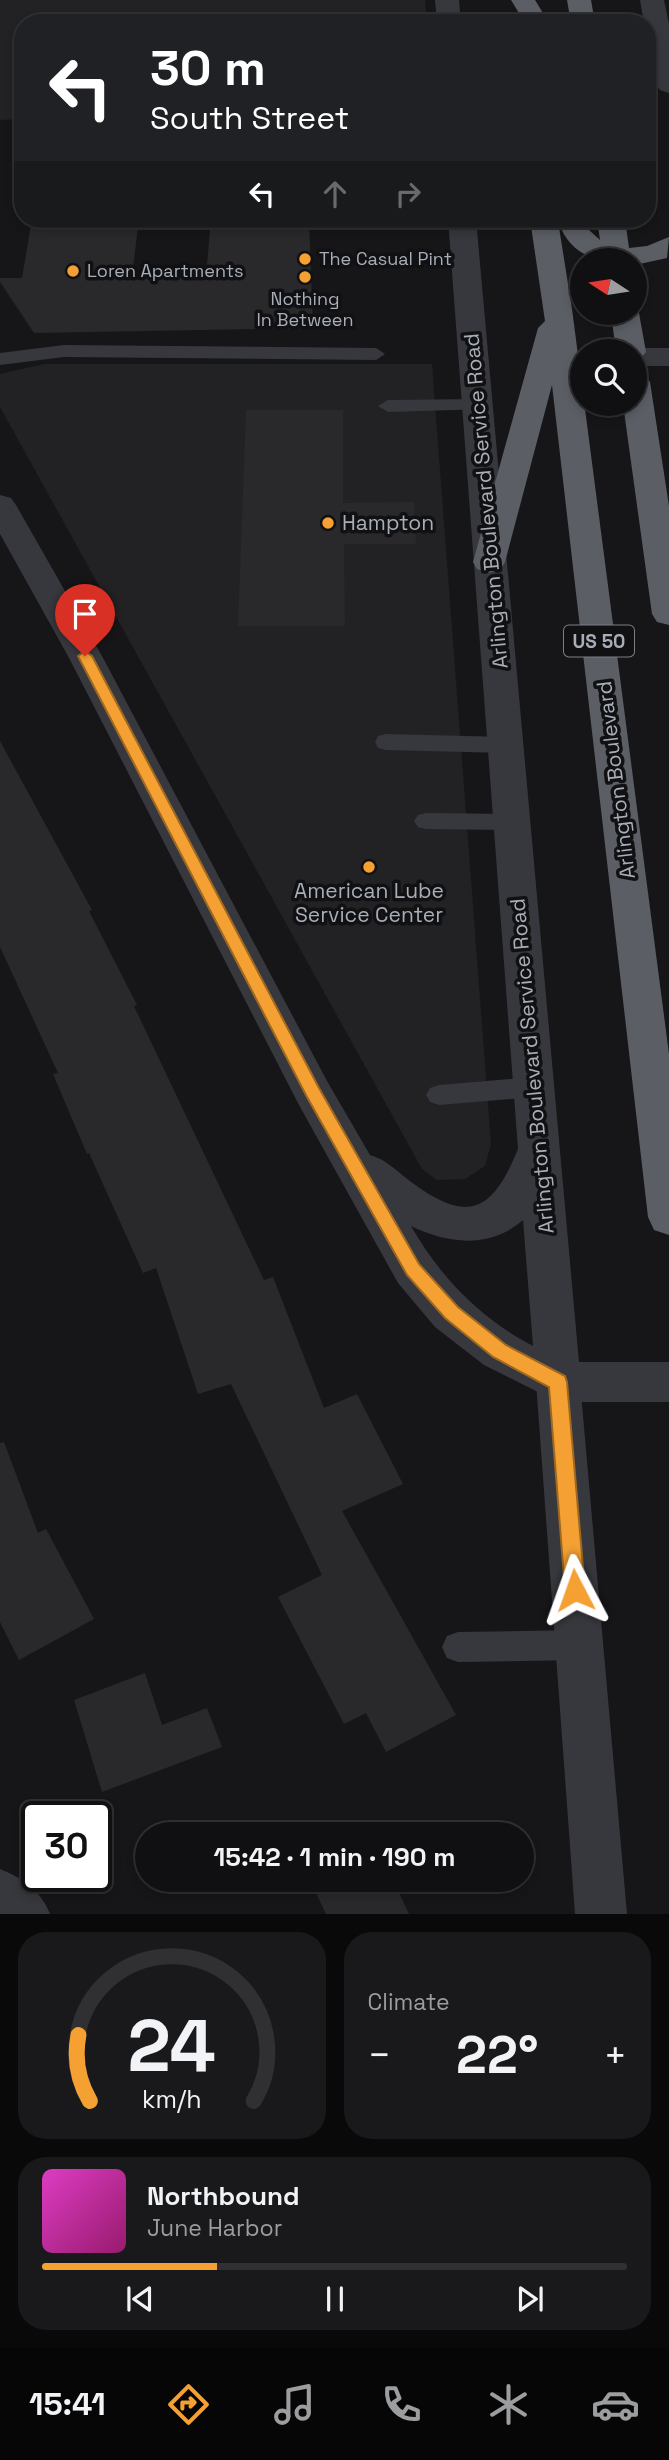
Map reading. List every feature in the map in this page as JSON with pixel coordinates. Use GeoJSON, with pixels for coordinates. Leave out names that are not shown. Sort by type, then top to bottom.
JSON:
{"type":"FeatureCollection","features":[{"type":"Feature","properties":{"kind":"highway","name":"Arlington Boulevard"},"geometry":{"type":"LineString","coordinates":[[545,228],[558,309],[669,1217]]}},
{"type":"Feature","properties":{"kind":"highway"},"geometry":{"type":"LineString","coordinates":[[573,228],[581,239],[593,248]]}},
{"type":"Feature","properties":{"kind":"highway"},"geometry":{"type":"LineString","coordinates":[[612,228],[615,248]]}},
{"type":"Feature","properties":{"kind":"highway"},"geometry":{"type":"LineString","coordinates":[[648,252],[669,245]]}},
{"type":"Feature","properties":{"kind":"highway"},"geometry":{"type":"LineString","coordinates":[[489,562],[558,309]]}},
{"type":"Feature","properties":{"kind":"highway"},"geometry":{"type":"LineString","coordinates":[[640,416],[669,614]]}},
{"type":"Feature","properties":{"kind":"street"},"geometry":{"type":"LineString","coordinates":[[656,20],[669,85]]}},
{"type":"Feature","properties":{"kind":"street","name":"Arlington Boulevard Service Road"},"geometry":{"type":"LineString","coordinates":[[463,228],[601,1914]]}},
{"type":"Feature","properties":{"kind":"street"},"geometry":{"type":"LineString","coordinates":[[647,357],[669,357]]}},
{"type":"Feature","properties":{"kind":"street"},"geometry":{"type":"LineString","coordinates":[[0,505],[85,656],[342,1145],[413,1270],[452,1313],[509,1357],[558,1382],[669,1382]]}},
{"type":"Feature","properties":{"kind":"street"},"geometry":{"type":"LineString","coordinates":[[342,1145],[411,1208],[454,1223],[476,1223],[499,1215],[525,1185],[539,1149]]}},
{"type":"Feature","properties":{"kind":"street"},"geometry":{"type":"LineString","coordinates":[[0,1895],[24,1914]]}},
{"type":"Feature","properties":{"kind":"lane"},"geometry":{"type":"LineString","coordinates":[[0,359],[64,351],[376,354]]}},
{"type":"Feature","properties":{"kind":"lane"},"geometry":{"type":"LineString","coordinates":[[388,406],[479,405]]}},
{"type":"Feature","properties":{"kind":"lane"},"geometry":{"type":"LineString","coordinates":[[386,742],[506,745]]}},
{"type":"Feature","properties":{"kind":"lane"},"geometry":{"type":"LineString","coordinates":[[426,821],[512,822]]}},
{"type":"Feature","properties":{"kind":"lane"},"geometry":{"type":"LineString","coordinates":[[439,1095],[534,1087]]}},
{"type":"Feature","properties":{"kind":"lane"},"geometry":{"type":"LineString","coordinates":[[458,1647],[579,1645]]}},
{"type":"Feature","properties":{"kind":"shaded area"},"geometry":{"type":"Polygon","coordinates":[[[0,0],[425,0],[426,14],[14,14],[14,119],[0,120],[0,0]]]}},
{"type":"Feature","properties":{"kind":"shaded area"},"geometry":{"type":"Polygon","coordinates":[[[44,364],[432,364],[491,1144],[485,1166],[465,1179],[437,1180],[422,1169],[0,407],[0,374],[44,364]]]}},
{"type":"Feature","properties":{"kind":"building","name":"Loren Apartments"},"geometry":{"type":"Polygon","coordinates":[[[30,228],[138,228],[132,276],[206,276],[210,228],[309,228],[313,328],[34,333],[0,282],[0,278],[22,278],[30,228]]]}},
{"type":"Feature","properties":{"kind":"building","name":"Hampton"},"geometry":{"type":"Polygon","coordinates":[[[246,410],[343,410],[343,503],[414,502],[416,544],[344,544],[345,626],[238,626],[246,410]]]}},
{"type":"Feature","properties":{"kind":"building"},"geometry":{"type":"Polygon","coordinates":[[[0,741],[92,910],[89,911],[137,1005],[134,1006],[264,1280],[273,1277],[324,1408],[357,1394],[403,1484],[342,1511],[456,1715],[386,1752],[366,1713],[344,1724],[278,1597],[322,1575],[231,1384],[198,1394],[156,1268],[143,1273],[89,1153],[87,1154],[53,1074],[58,1073],[0,947],[0,741]]]}},
{"type":"Feature","properties":{"kind":"building"},"geometry":{"type":"Polygon","coordinates":[[[4,1442],[38,1533],[46,1529],[94,1619],[19,1660],[0,1622],[0,1443],[4,1442]]]}},
{"type":"Feature","properties":{"kind":"building"},"geometry":{"type":"Polygon","coordinates":[[[145,1673],[162,1725],[207,1708],[222,1747],[102,1792],[74,1700],[145,1673]]]}},
{"type":"Feature","properties":{"kind":"building"},"geometry":{"type":"Polygon","coordinates":[[[316,1892],[399,1892],[409,1914],[326,1914],[316,1892]]]}},
{"type":"Feature","properties":{"kind":"place","name":"The Casual Pint"},"geometry":{"type":"Point","coordinates":[305,259]}},
{"type":"Feature","properties":{"kind":"place","name":"Loren Apartments"},"geometry":{"type":"Point","coordinates":[73,271]}},
{"type":"Feature","properties":{"kind":"place","name":"Nothing In Between"},"geometry":{"type":"Point","coordinates":[305,277]}},
{"type":"Feature","properties":{"kind":"place","name":"Hampton"},"geometry":{"type":"Point","coordinates":[328,523]}},
{"type":"Feature","properties":{"kind":"place","name":"American Lube Service Center"},"geometry":{"type":"Point","coordinates":[369,867]}},
{"type":"Feature","properties":{"kind":"route"},"geometry":{"type":"LineString","coordinates":[[85,656],[313,1093],[413,1270],[452,1313],[500,1351],[558,1382],[575,1590]]}}]}
